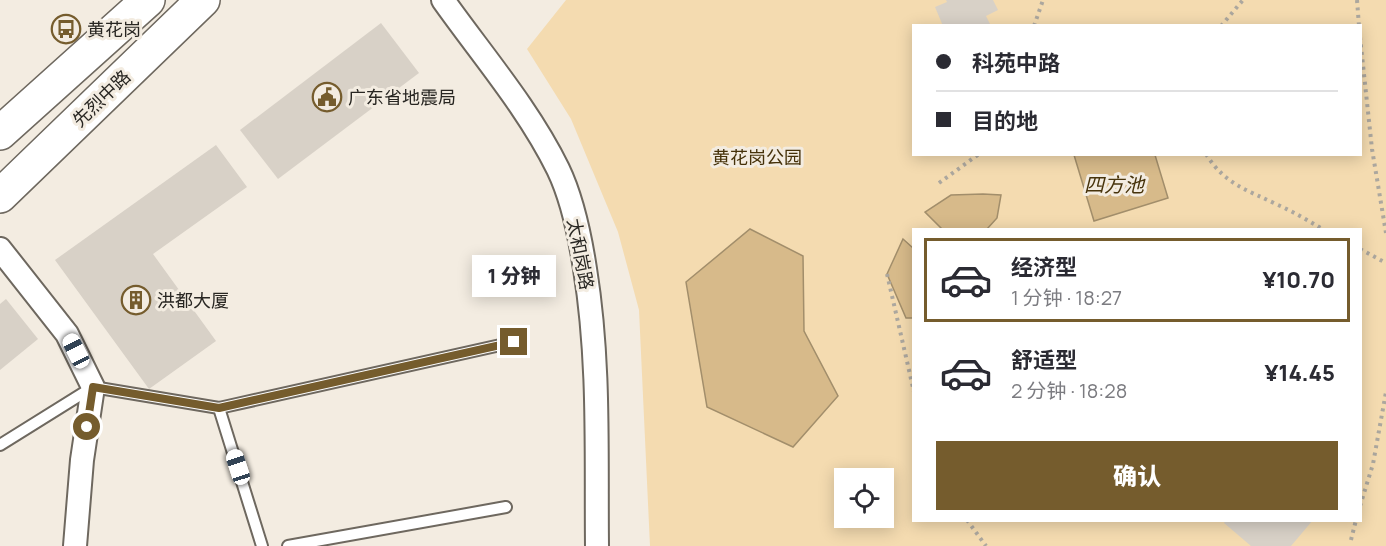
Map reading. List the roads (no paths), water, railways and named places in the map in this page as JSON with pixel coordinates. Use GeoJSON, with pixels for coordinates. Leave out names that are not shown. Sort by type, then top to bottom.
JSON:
{"type":"FeatureCollection","features":[{"type":"Feature","properties":{"kind":"main road"},"geometry":{"type":"LineString","coordinates":[[0,133],[148,0]]}},
{"type":"Feature","properties":{"kind":"main road","name":"先烈中路"},"geometry":{"type":"LineString","coordinates":[[0,196],[203,0]]}},
{"type":"Feature","properties":{"kind":"street","name":"太和岗路"},"geometry":{"type":"LineString","coordinates":[[443,0],[534,126],[559,170],[572,207],[589,292],[595,351],[598,433],[597,546]]}},
{"type":"Feature","properties":{"kind":"street"},"geometry":{"type":"LineString","coordinates":[[0,249],[67,334],[93,387],[82,460],[75,546]]}},
{"type":"Feature","properties":{"kind":"lane"},"geometry":{"type":"LineString","coordinates":[[0,445],[93,387],[219,408],[514,342]]}},
{"type":"Feature","properties":{"kind":"lane"},"geometry":{"type":"LineString","coordinates":[[219,408],[262,546]]}},
{"type":"Feature","properties":{"kind":"lane"},"geometry":{"type":"LineString","coordinates":[[288,546],[506,507]]}},
{"type":"Feature","properties":{"kind":"water","name":"四方池"},"geometry":{"type":"Polygon","coordinates":[[[1074,156],[1155,156],[1168,198],[1094,221],[1074,156]]]}},
{"type":"Feature","properties":{"kind":"water"},"geometry":{"type":"Polygon","coordinates":[[[951,195],[1001,195],[997,218],[988,228],[941,228],[925,212],[951,195]]]}},
{"type":"Feature","properties":{"kind":"water"},"geometry":{"type":"Polygon","coordinates":[[[750,229],[803,256],[804,331],[838,396],[793,447],[707,407],[686,282],[750,229]]]}},
{"type":"Feature","properties":{"kind":"water"},"geometry":{"type":"Polygon","coordinates":[[[903,239],[912,247],[912,318],[906,318],[887,274],[903,239]]]}},
{"type":"Feature","properties":{"kind":"place","name":"黄花岗"},"geometry":{"type":"Point","coordinates":[66,29]}},
{"type":"Feature","properties":{"kind":"place","name":"广东省地震局"},"geometry":{"type":"Point","coordinates":[327,97]}},
{"type":"Feature","properties":{"kind":"place","name":"洪都大厦"},"geometry":{"type":"Point","coordinates":[136,300]}},
{"type":"Feature","properties":{"kind":"park label","name":"黄花岗公园"},"geometry":{"type":"Point","coordinates":[757,157]}}]}
